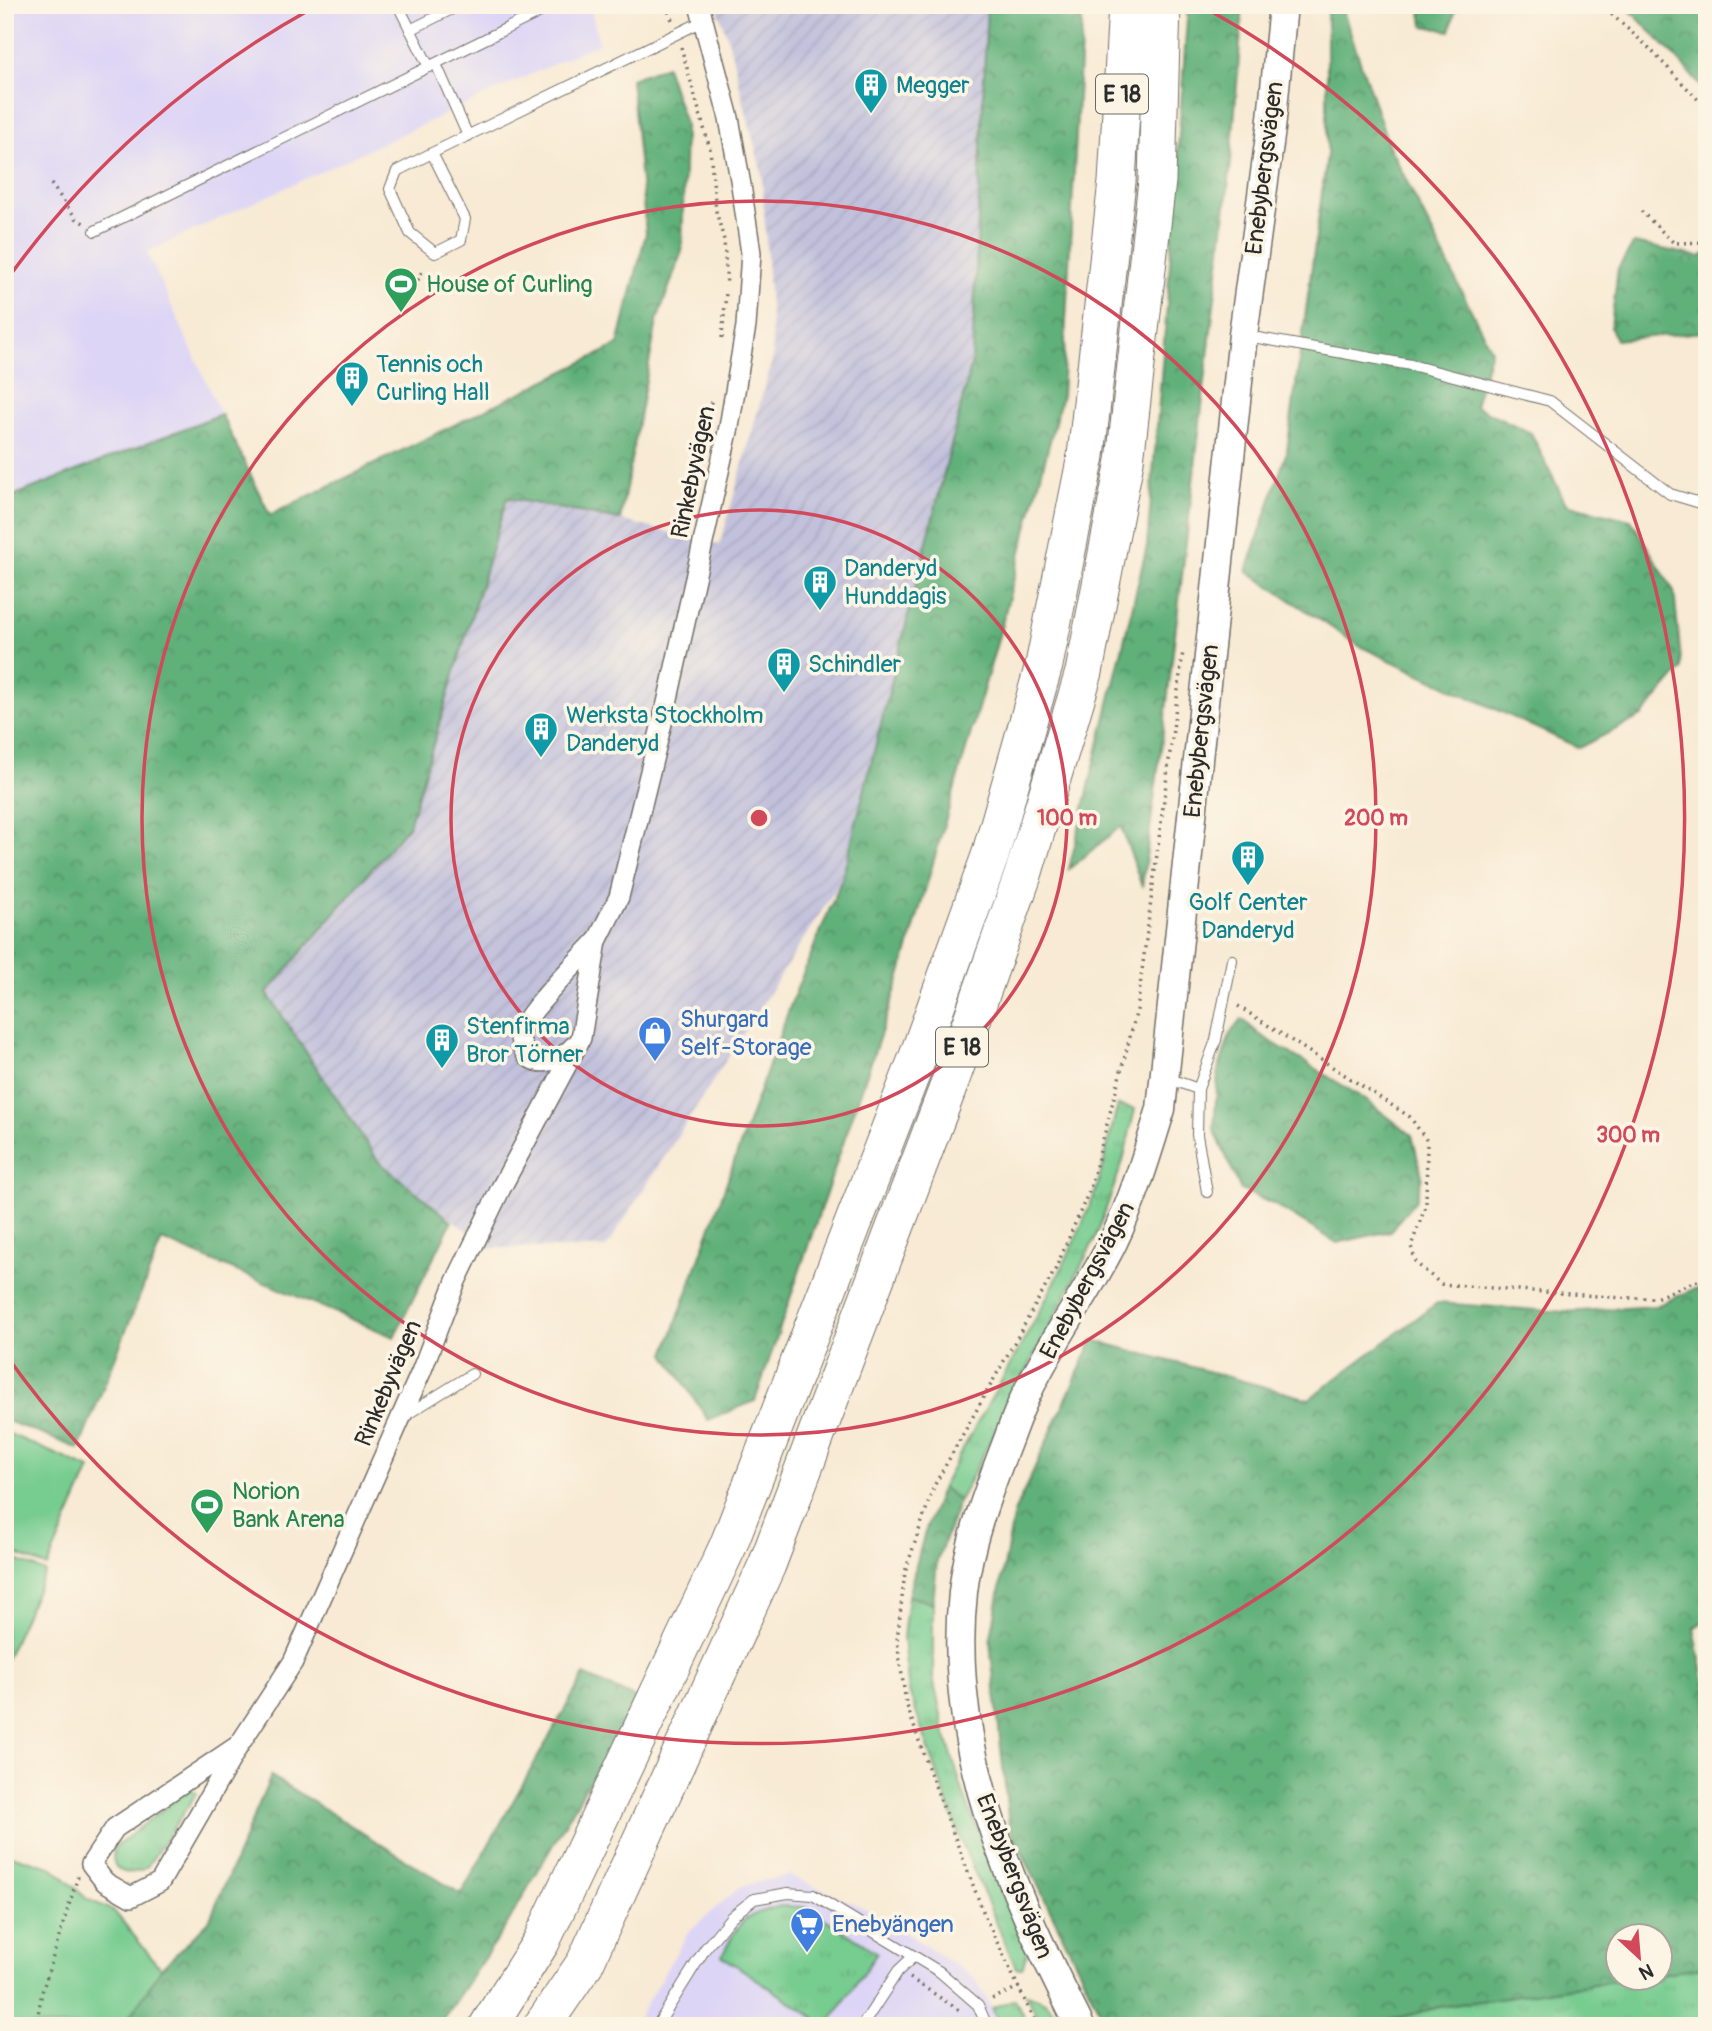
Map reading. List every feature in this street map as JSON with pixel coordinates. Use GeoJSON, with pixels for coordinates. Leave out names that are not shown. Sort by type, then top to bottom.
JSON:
{"type":"FeatureCollection","features":[{"type":"Feature","properties":{"kind":"highway","name":"E 18"},"geometry":{"type":"LineString","coordinates":[[488,2026],[541,1942],[728,1546],[917,1059],[990,856],[1044,665],[1086,456],[1117,182],[1126,5]]}},
{"type":"Feature","properties":{"kind":"highway","name":"E 18"},"geometry":{"type":"LineString","coordinates":[[542,2026],[585,1963],[767,1565],[948,1085],[1023,875],[1084,672],[1125,461],[1157,181],[1163,5]]}},
{"type":"Feature","properties":{"kind":"main road","name":"Enebybergsvägen"},"geometry":{"type":"LineString","coordinates":[[1080,2026],[1043,1951],[992,1828],[967,1727],[960,1662],[963,1590],[983,1504],[1027,1391],[1112,1244],[1141,1176],[1161,1109],[1243,335],[1283,5]]}},
{"type":"Feature","properties":{"kind":"street","name":"Rinkebyvägen"},"geometry":{"type":"LineString","coordinates":[[239,1745],[94,1843],[90,1864],[105,1882],[131,1897],[160,1882],[239,1745],[293,1662],[400,1419],[456,1281],[501,1188],[581,1038],[597,941],[618,897],[667,703],[729,427],[747,326],[751,253],[729,118],[701,13]]}},
{"type":"Feature","properties":{"kind":"street","name":"Rinkebyvägen"},"geometry":{"type":"LineString","coordinates":[[581,1038],[558,1060],[546,1062],[528,1057],[523,1050],[520,1035],[528,1018],[597,941]]}},
{"type":"Feature","properties":{"kind":"lane"},"geometry":{"type":"LineString","coordinates":[[398,5],[433,66],[468,136]]}},
{"type":"Feature","properties":{"kind":"lane"},"geometry":{"type":"LineString","coordinates":[[410,30],[460,5]]}},
{"type":"Feature","properties":{"kind":"lane"},"geometry":{"type":"LineString","coordinates":[[95,231],[554,5]]}},
{"type":"Feature","properties":{"kind":"lane"},"geometry":{"type":"LineString","coordinates":[[432,153],[465,219],[460,240],[435,253],[410,233],[390,189],[397,171],[432,153],[677,34],[701,13]]}},
{"type":"Feature","properties":{"kind":"lane"},"geometry":{"type":"LineString","coordinates":[[1243,335],[1411,365],[1550,401],[1670,494],[1707,505]]}},
{"type":"Feature","properties":{"kind":"lane"},"geometry":{"type":"LineString","coordinates":[[1207,1192],[1197,1135],[1198,1089],[1216,1041],[1232,960]]}},
{"type":"Feature","properties":{"kind":"lane"},"geometry":{"type":"LineString","coordinates":[[1166,1078],[1198,1089]]}},
{"type":"Feature","properties":{"kind":"lane"},"geometry":{"type":"LineString","coordinates":[[400,1419],[472,1374]]}},
{"type":"Feature","properties":{"kind":"lane"},"geometry":{"type":"LineString","coordinates":[[657,2026],[705,1949],[731,1917],[754,1899],[788,1893],[813,1895],[940,1972],[978,2005],[988,2026]]}},
{"type":"Feature","properties":{"kind":"lane"},"geometry":{"type":"LineString","coordinates":[[862,2026],[898,1971],[914,1956]]}},
{"type":"Feature","properties":{"kind":"path"},"geometry":{"type":"LineString","coordinates":[[666,5],[696,94],[710,149],[716,211],[724,240],[727,283],[722,343]]}},
{"type":"Feature","properties":{"kind":"path"},"geometry":{"type":"LineString","coordinates":[[1601,5],[1647,47],[1707,109]]}},
{"type":"Feature","properties":{"kind":"path"},"geometry":{"type":"LineString","coordinates":[[51,184],[76,218],[95,231]]}},
{"type":"Feature","properties":{"kind":"path"},"geometry":{"type":"LineString","coordinates":[[1641,211],[1674,243],[1707,242]]}},
{"type":"Feature","properties":{"kind":"path"},"geometry":{"type":"LineString","coordinates":[[412,293],[423,269]]}},
{"type":"Feature","properties":{"kind":"path"},"geometry":{"type":"LineString","coordinates":[[687,516],[712,395]]}},
{"type":"Feature","properties":{"kind":"path"},"geometry":{"type":"LineString","coordinates":[[1037,2026],[986,1919],[906,1703],[897,1641],[905,1572],[934,1486],[1055,1270],[1090,1189],[1137,1010],[1183,650]]}},
{"type":"Feature","properties":{"kind":"path"},"geometry":{"type":"LineString","coordinates":[[1224,997],[1410,1117],[1427,1141],[1426,1205],[1411,1246],[1416,1263],[1441,1284],[1623,1298],[1656,1298],[1693,1282],[1707,1280]]}},
{"type":"Feature","properties":{"kind":"path"},"geometry":{"type":"LineString","coordinates":[[36,2026],[42,1992],[78,1877],[94,1843]]}},
{"type":"Feature","properties":{"kind":"path"},"geometry":{"type":"LineString","coordinates":[[898,1971],[959,2011],[1019,1987]]}},
{"type":"Feature","properties":{"kind":"path"},"geometry":{"type":"LineString","coordinates":[[842,2026],[849,2015]]}},
{"type":"Feature","properties":{"kind":"shaded area"},"geometry":{"type":"Polygon","coordinates":[[[5,5],[590,5],[599,43],[147,252],[221,414],[5,499],[5,5]]]}},
{"type":"Feature","properties":{"kind":"shaded area"},"geometry":{"type":"Polygon","coordinates":[[[716,5],[987,5],[972,362],[842,879],[606,1248],[489,1248],[379,1162],[267,993],[409,825],[507,497],[620,520],[720,545],[773,357],[762,175],[728,39],[716,5]]]}},
{"type":"Feature","properties":{"kind":"shaded area","name":"Enebyängen"},"geometry":{"type":"Polygon","coordinates":[[[789,1875],[871,1911],[975,1978],[1001,2026],[633,2026],[689,1931],[741,1886],[789,1875]]]}},
{"type":"Feature","properties":{"kind":"green space"},"geometry":{"type":"Polygon","coordinates":[[[987,5],[1083,5],[1062,395],[997,643],[899,980],[755,1401],[708,1420],[665,1354],[793,998],[842,879],[972,362],[987,5]]]}},
{"type":"Feature","properties":{"kind":"green space"},"geometry":{"type":"Polygon","coordinates":[[[1188,5],[1243,5],[1231,162],[1166,711],[1142,887],[1121,826],[1069,869],[1147,546],[1188,5]]]}},
{"type":"Feature","properties":{"kind":"green space"},"geometry":{"type":"Polygon","coordinates":[[[1327,5],[1341,5],[1389,146],[1491,350],[1475,406],[1531,433],[1566,504],[1631,520],[1674,591],[1682,669],[1642,716],[1579,748],[1359,646],[1247,571],[1287,451],[1327,155],[1327,5]]]}},
{"type":"Feature","properties":{"kind":"green space"},"geometry":{"type":"Polygon","coordinates":[[[1419,5],[1457,5],[1450,31],[1424,26],[1419,5]]]}},
{"type":"Feature","properties":{"kind":"green space"},"geometry":{"type":"Polygon","coordinates":[[[1625,5],[1707,5],[1707,94],[1680,62],[1625,5]]]}},
{"type":"Feature","properties":{"kind":"green space"},"geometry":{"type":"Polygon","coordinates":[[[666,66],[685,124],[682,251],[657,321],[620,520],[507,498],[409,825],[267,993],[379,1162],[452,1221],[394,1337],[162,1240],[79,1449],[5,1420],[5,499],[221,414],[270,515],[618,345],[646,233],[631,79],[666,66]]]}},
{"type":"Feature","properties":{"kind":"green space"},"geometry":{"type":"Polygon","coordinates":[[[1634,243],[1700,257],[1707,253],[1707,336],[1703,332],[1616,340],[1611,327],[1618,268],[1634,243]]]}},
{"type":"Feature","properties":{"kind":"green space"},"geometry":{"type":"Polygon","coordinates":[[[1242,1019],[1259,1034],[1363,1098],[1412,1135],[1422,1176],[1416,1200],[1390,1231],[1337,1243],[1273,1204],[1241,1190],[1214,1129],[1218,1071],[1231,1032],[1242,1019]]]}},
{"type":"Feature","properties":{"kind":"green space"},"geometry":{"type":"Polygon","coordinates":[[[1118,1105],[1135,1109],[1123,1161],[1095,1239],[959,1501],[942,1487],[1039,1312],[1075,1240],[1099,1180],[1118,1105]]]}},
{"type":"Feature","properties":{"kind":"green space"},"geometry":{"type":"Polygon","coordinates":[[[1707,1288],[1707,1619],[1694,1628],[1707,1694],[1707,1966],[1674,1972],[1674,1923],[1604,1923],[1604,1982],[1439,2007],[1369,2026],[1107,2026],[1009,1826],[990,1642],[1014,1513],[1093,1340],[1309,1399],[1437,1303],[1565,1312],[1656,1306],[1694,1289],[1707,1288]]]}},
{"type":"Feature","properties":{"kind":"green space"},"geometry":{"type":"Polygon","coordinates":[[[5,1432],[90,1469],[47,1567],[5,1549],[5,1432]]]}},
{"type":"Feature","properties":{"kind":"green space"},"geometry":{"type":"Polygon","coordinates":[[[942,1487],[959,1501],[937,1561],[933,1603],[908,1596],[924,1535],[942,1487]]]}},
{"type":"Feature","properties":{"kind":"green space"},"geometry":{"type":"Polygon","coordinates":[[[5,1555],[45,1572],[5,1661],[5,1555]]]}},
{"type":"Feature","properties":{"kind":"green space"},"geometry":{"type":"Polygon","coordinates":[[[908,1596],[933,1603],[933,1678],[944,1730],[964,1795],[1027,1953],[1022,1968],[1016,1968],[961,1841],[909,1692],[903,1638],[908,1596]]]}},
{"type":"Feature","properties":{"kind":"green space"},"geometry":{"type":"Polygon","coordinates":[[[584,1675],[637,1699],[506,1926],[438,2026],[123,2026],[161,1969],[209,1921],[271,1776],[461,1894],[584,1675]]]}},
{"type":"Feature","properties":{"kind":"green space"},"geometry":{"type":"Polygon","coordinates":[[[192,1789],[196,1794],[146,1868],[126,1872],[117,1868],[114,1863],[114,1848],[192,1789]]]}},
{"type":"Feature","properties":{"kind":"green space"},"geometry":{"type":"Polygon","coordinates":[[[5,1853],[53,1868],[87,1899],[114,1911],[161,1969],[123,2026],[5,2026],[5,1853]]]}},
{"type":"Feature","properties":{"kind":"green space"},"geometry":{"type":"Polygon","coordinates":[[[781,1906],[807,1907],[877,1953],[827,2026],[722,1956],[743,1921],[757,1913],[781,1906]]]}},
{"type":"Feature","properties":{"kind":"green space"},"geometry":{"type":"Polygon","coordinates":[[[1707,1966],[1707,2018],[1666,2026],[1369,2026],[1439,2007],[1604,1982],[1604,1993],[1674,1993],[1674,1972],[1707,1966]]]}},
{"type":"Feature","properties":{"kind":"green space"},"geometry":{"type":"Polygon","coordinates":[[[1026,1994],[1049,2005],[1063,2026],[1042,2026],[1026,1994]]]}},
{"type":"Feature","properties":{"kind":"green space"},"geometry":{"type":"Polygon","coordinates":[[[1015,1999],[1028,2026],[1001,2026],[992,2008],[1015,1999]]]}},
{"type":"Feature","properties":{"kind":"place","name":"Megger"},"geometry":{"type":"Point","coordinates":[871,115]}},
{"type":"Feature","properties":{"kind":"place","name":"House of Curling"},"geometry":{"type":"Point","coordinates":[401,314]}},
{"type":"Feature","properties":{"kind":"place","name":"Tennis och Curling Hall"},"geometry":{"type":"Point","coordinates":[352,408]}},
{"type":"Feature","properties":{"kind":"place","name":"Danderyd Hunddagis"},"geometry":{"type":"Point","coordinates":[820,612]}},
{"type":"Feature","properties":{"kind":"place","name":"Schindler"},"geometry":{"type":"Point","coordinates":[784,694]}},
{"type":"Feature","properties":{"kind":"place","name":"Werksta Stockholm Danderyd"},"geometry":{"type":"Point","coordinates":[541,759]}},
{"type":"Feature","properties":{"kind":"place","name":"Golf Center Danderyd"},"geometry":{"type":"Point","coordinates":[1248,887]}},
{"type":"Feature","properties":{"kind":"place","name":"Shurgard Self-Storage"},"geometry":{"type":"Point","coordinates":[655,1063]}},
{"type":"Feature","properties":{"kind":"place","name":"Stenfirma Bror Törner"},"geometry":{"type":"Point","coordinates":[442,1070]}},
{"type":"Feature","properties":{"kind":"place","name":"Norion Bank Arena"},"geometry":{"type":"Point","coordinates":[207,1535]}},
{"type":"Feature","properties":{"kind":"place","name":"Enebyängen"},"geometry":{"type":"Point","coordinates":[807,1954]}}]}
